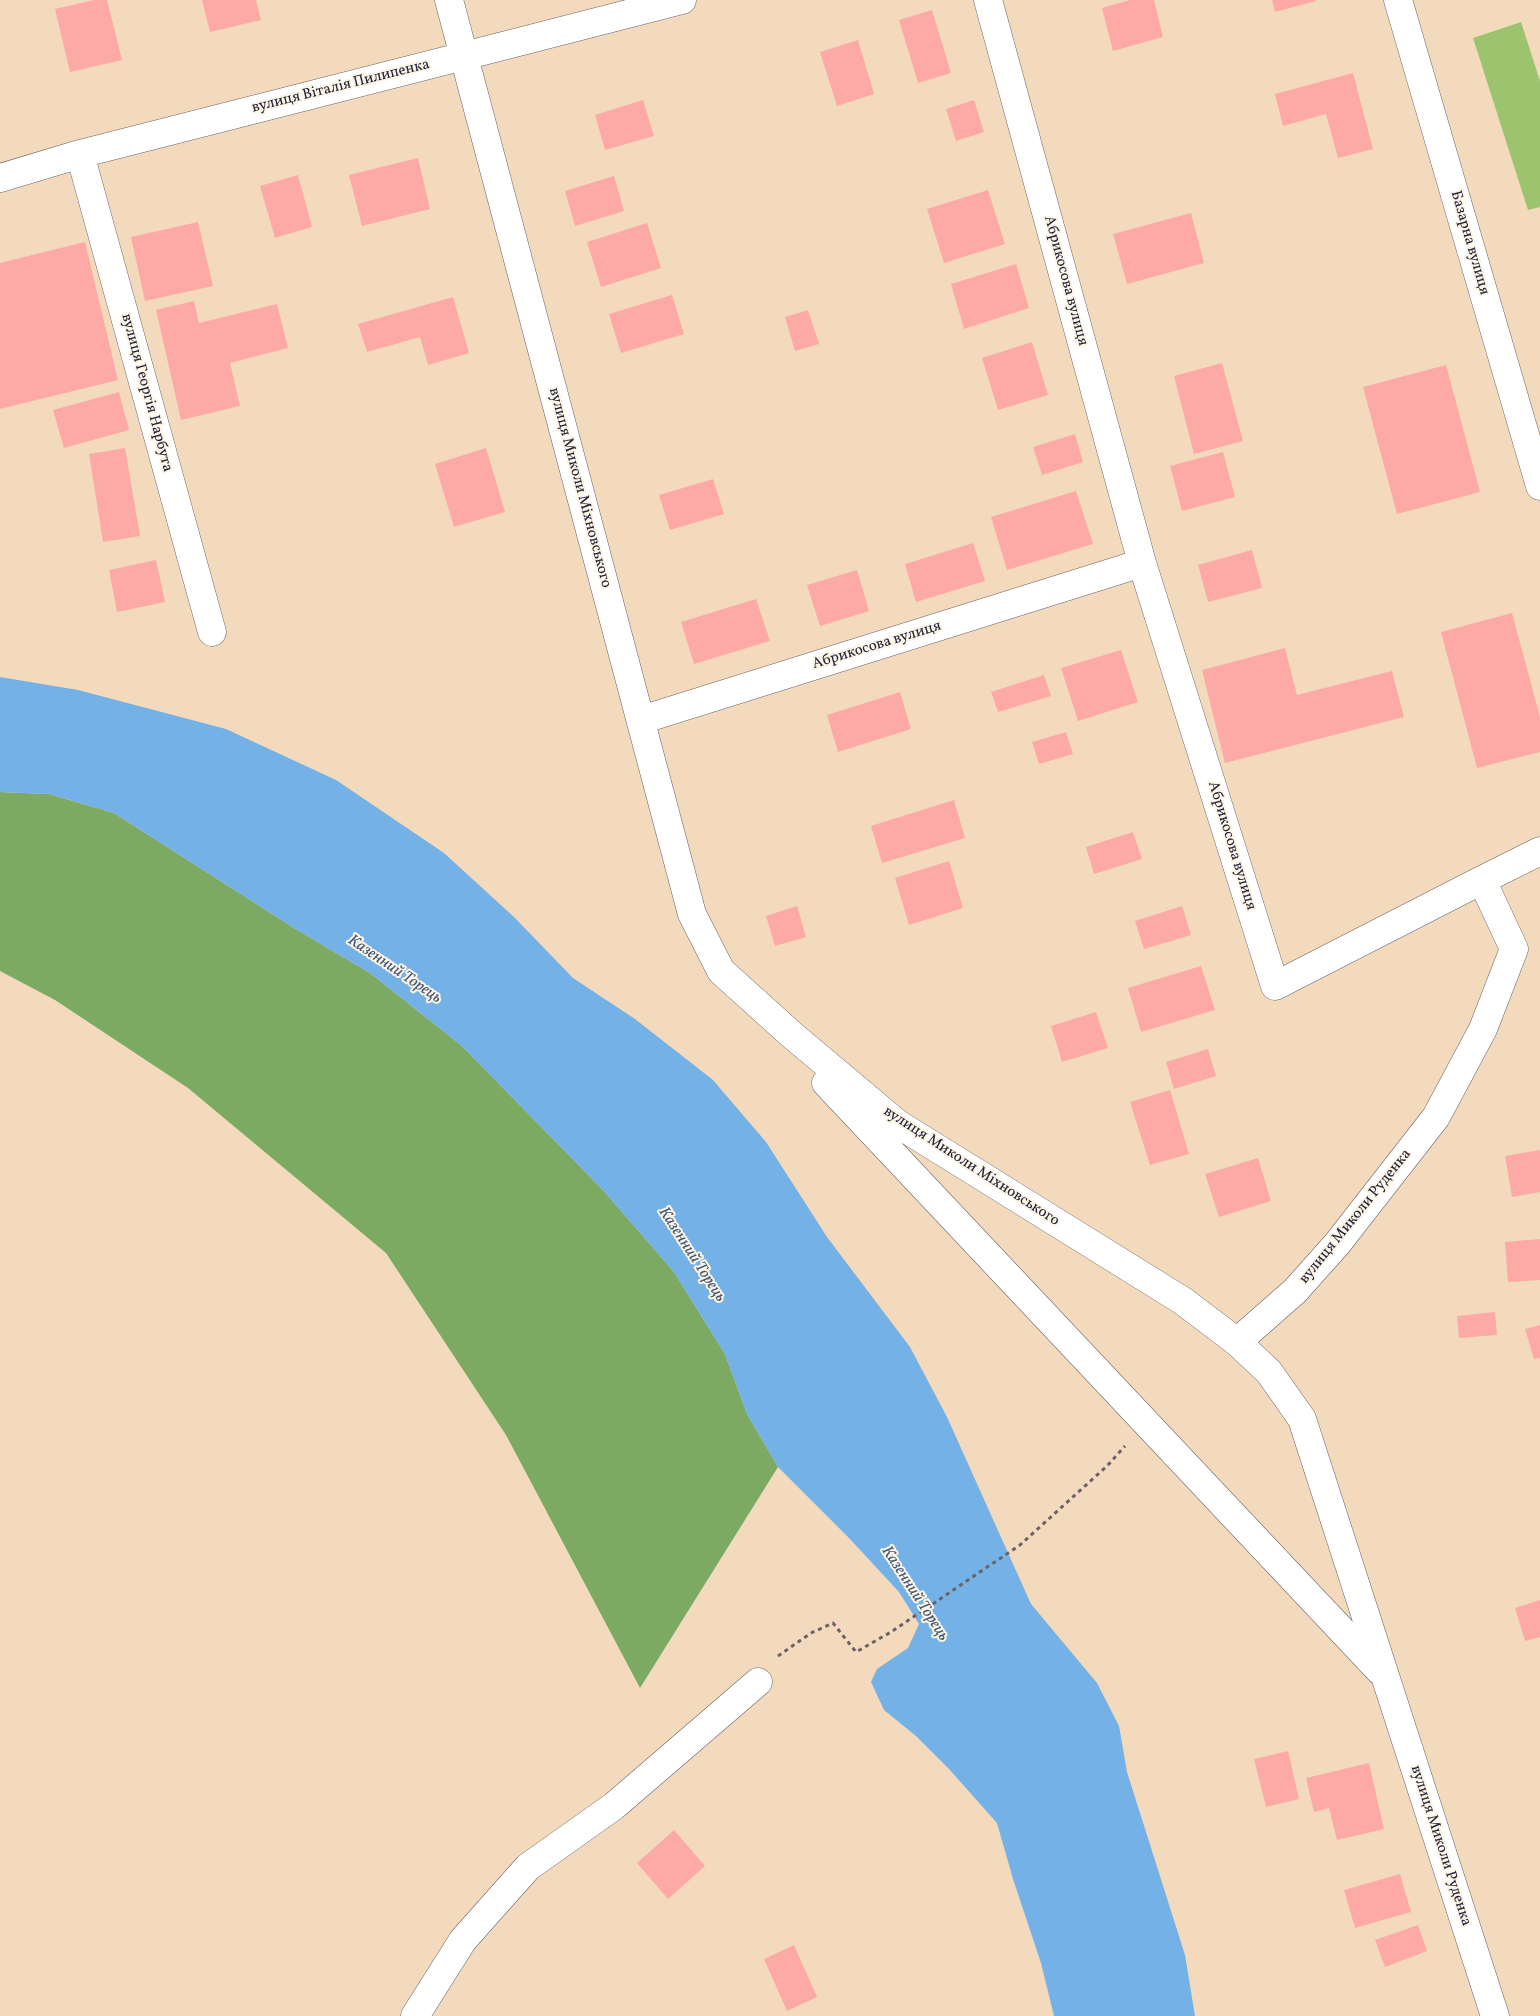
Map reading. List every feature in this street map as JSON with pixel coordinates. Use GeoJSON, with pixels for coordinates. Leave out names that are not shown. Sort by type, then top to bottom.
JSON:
{"type":"FeatureCollection","features":[{"type":"Feature","properties":{"kind":"street","name":"вулиця Миколи Міхновського"},"geometry":{"type":"LineString","coordinates":[[449,0],[692,914],[721,971],[1147,1424]]}},
{"type":"Feature","properties":{"kind":"street","name":"вулиця Віталія Пилипенка"},"geometry":{"type":"LineString","coordinates":[[0,178],[80,154],[682,0]]}},
{"type":"Feature","properties":{"kind":"street","name":"Абрикосова вулиця"},"geometry":{"type":"LineString","coordinates":[[988,0],[1142,563],[1275,986],[1482,880]]}},
{"type":"Feature","properties":{"kind":"street","name":"Базарна вулиця"},"geometry":{"type":"LineString","coordinates":[[1398,0],[1540,486]]}},
{"type":"Feature","properties":{"kind":"street","name":"вулиця Георгія Нарбута"},"geometry":{"type":"LineString","coordinates":[[80,154],[212,632]]}},
{"type":"Feature","properties":{"kind":"street","name":"Абрикосова вулиця"},"geometry":{"type":"LineString","coordinates":[[641,720],[1142,563]]}},
{"type":"Feature","properties":{"kind":"street"},"geometry":{"type":"LineString","coordinates":[[1482,880],[1540,851]]}},
{"type":"Feature","properties":{"kind":"street","name":"вулиця Миколи Руденка"},"geometry":{"type":"LineString","coordinates":[[1482,880],[1514,949],[1483,1029],[1436,1117],[1383,1188],[1295,1291],[1237,1342],[1269,1372],[1302,1419],[1495,2016]]}},
{"type":"Feature","properties":{"kind":"street","name":"вулиця Миколи Міхновського"},"geometry":{"type":"LineString","coordinates":[[721,971],[792,1035],[898,1124],[1182,1301],[1237,1342]]}},
{"type":"Feature","properties":{"kind":"street","name":"вулиця Миколи Руденка"},"geometry":{"type":"LineString","coordinates":[[1147,1424],[1385,1676]]}},
{"type":"Feature","properties":{"kind":"street"},"geometry":{"type":"LineString","coordinates":[[414,2016],[463,1940],[528,1867],[614,1806],[758,1682]]}},
{"type":"Feature","properties":{"kind":"path"},"geometry":{"type":"LineString","coordinates":[[758,1682],[770,1660],[811,1633],[832,1623],[856,1652],[891,1632],[1020,1545],[1107,1466],[1147,1424]]}},
{"type":"Feature","properties":{"kind":"green space"},"geometry":{"type":"Polygon","coordinates":[[[1521,22],[1540,81],[1540,207],[1528,210],[1473,38],[1521,22]]]}},
{"type":"Feature","properties":{"kind":"green space"},"geometry":{"type":"Polygon","coordinates":[[[0,792],[49,794],[114,813],[294,928],[370,973],[462,1046],[603,1190],[674,1272],[725,1354],[747,1414],[778,1467],[640,1688],[506,1435],[386,1253],[188,1088],[55,1000],[0,971],[0,792]]]}},
{"type":"Feature","properties":{"kind":"water","name":"Казенний Торець"},"geometry":{"type":"Polygon","coordinates":[[[0,677],[78,690],[226,729],[336,780],[444,853],[514,917],[573,978],[635,1019],[713,1080],[766,1142],[827,1237],[910,1347],[947,1417],[1031,1604],[1097,1683],[1119,1726],[1127,1772],[1185,1955],[1195,2016],[1054,2016],[1041,1963],[1013,1879],[997,1823],[949,1769],[916,1736],[884,1710],[871,1682],[877,1669],[908,1648],[919,1624],[899,1592],[849,1538],[778,1467],[747,1414],[725,1354],[674,1272],[603,1190],[462,1046],[370,973],[294,928],[114,813],[49,794],[0,792],[0,677]]]}},
{"type":"Feature","properties":{"kind":"building"},"geometry":{"type":"Polygon","coordinates":[[[94,0],[107,0],[122,60],[70,72],[55,9],[94,0]]]}},
{"type":"Feature","properties":{"kind":"building"},"geometry":{"type":"Polygon","coordinates":[[[202,0],[256,0],[261,20],[210,32],[202,0]]]}},
{"type":"Feature","properties":{"kind":"building"},"geometry":{"type":"Polygon","coordinates":[[[1130,0],[1154,0],[1163,37],[1113,51],[1102,8],[1130,0]]]}},
{"type":"Feature","properties":{"kind":"building"},"geometry":{"type":"Polygon","coordinates":[[[1272,0],[1316,0],[1316,1],[1275,12],[1272,0]]]}},
{"type":"Feature","properties":{"kind":"building"},"geometry":{"type":"Polygon","coordinates":[[[932,10],[951,73],[918,83],[899,20],[932,10]]]}},
{"type":"Feature","properties":{"kind":"building"},"geometry":{"type":"Polygon","coordinates":[[[858,40],[874,94],[837,106],[820,52],[858,40]]]}},
{"type":"Feature","properties":{"kind":"building"},"geometry":{"type":"Polygon","coordinates":[[[1353,73],[1373,149],[1338,158],[1326,114],[1283,126],[1275,94],[1353,73]]]}},
{"type":"Feature","properties":{"kind":"building"},"geometry":{"type":"Polygon","coordinates":[[[643,100],[654,136],[605,150],[595,115],[643,100]]]}},
{"type":"Feature","properties":{"kind":"building"},"geometry":{"type":"Polygon","coordinates":[[[974,100],[984,132],[956,141],[946,109],[974,100]]]}},
{"type":"Feature","properties":{"kind":"building"},"geometry":{"type":"Polygon","coordinates":[[[418,158],[430,209],[362,226],[349,175],[418,158]]]}},
{"type":"Feature","properties":{"kind":"building"},"geometry":{"type":"Polygon","coordinates":[[[298,175],[312,227],[275,238],[260,186],[298,175]]]}},
{"type":"Feature","properties":{"kind":"building"},"geometry":{"type":"Polygon","coordinates":[[[614,176],[624,211],[575,226],[565,191],[614,176]]]}},
{"type":"Feature","properties":{"kind":"building"},"geometry":{"type":"Polygon","coordinates":[[[988,190],[1005,244],[944,263],[927,209],[988,190]]]}},
{"type":"Feature","properties":{"kind":"building"},"geometry":{"type":"Polygon","coordinates":[[[1191,213],[1204,263],[1127,284],[1113,234],[1191,213]]]}},
{"type":"Feature","properties":{"kind":"building"},"geometry":{"type":"Polygon","coordinates":[[[198,222],[213,286],[145,301],[131,237],[198,222]]]}},
{"type":"Feature","properties":{"kind":"building"},"geometry":{"type":"Polygon","coordinates":[[[647,223],[661,268],[601,287],[587,242],[647,223]]]}},
{"type":"Feature","properties":{"kind":"building"},"geometry":{"type":"Polygon","coordinates":[[[85,242],[118,380],[0,409],[0,263],[85,242]]]}},
{"type":"Feature","properties":{"kind":"building"},"geometry":{"type":"Polygon","coordinates":[[[1016,264],[1029,308],[964,329],[951,284],[1016,264]]]}},
{"type":"Feature","properties":{"kind":"building"},"geometry":{"type":"Polygon","coordinates":[[[672,295],[684,334],[621,353],[609,314],[672,295]]]}},
{"type":"Feature","properties":{"kind":"building"},"geometry":{"type":"Polygon","coordinates":[[[453,297],[469,353],[428,365],[420,337],[367,352],[358,324],[453,297]]]}},
{"type":"Feature","properties":{"kind":"building"},"geometry":{"type":"Polygon","coordinates":[[[194,301],[199,323],[277,304],[288,348],[230,363],[240,406],[181,420],[156,310],[194,301]]]}},
{"type":"Feature","properties":{"kind":"building"},"geometry":{"type":"Polygon","coordinates":[[[808,310],[819,344],[795,351],[785,317],[808,310]]]}},
{"type":"Feature","properties":{"kind":"building"},"geometry":{"type":"Polygon","coordinates":[[[1032,342],[1048,395],[998,410],[982,358],[1032,342]]]}},
{"type":"Feature","properties":{"kind":"building"},"geometry":{"type":"Polygon","coordinates":[[[1222,363],[1243,441],[1194,454],[1174,376],[1222,363]]]}},
{"type":"Feature","properties":{"kind":"building"},"geometry":{"type":"Polygon","coordinates":[[[1446,365],[1480,492],[1397,514],[1363,387],[1446,365]]]}},
{"type":"Feature","properties":{"kind":"building"},"geometry":{"type":"Polygon","coordinates":[[[119,392],[129,430],[64,448],[53,410],[119,392]]]}},
{"type":"Feature","properties":{"kind":"building"},"geometry":{"type":"Polygon","coordinates":[[[1075,434],[1083,462],[1042,475],[1033,447],[1075,434]]]}},
{"type":"Feature","properties":{"kind":"building"},"geometry":{"type":"Polygon","coordinates":[[[125,448],[140,536],[103,542],[89,454],[125,448]]]}},
{"type":"Feature","properties":{"kind":"building"},"geometry":{"type":"Polygon","coordinates":[[[486,448],[505,512],[454,527],[435,464],[486,448]]]}},
{"type":"Feature","properties":{"kind":"building"},"geometry":{"type":"Polygon","coordinates":[[[1223,452],[1235,497],[1182,511],[1170,466],[1223,452]]]}},
{"type":"Feature","properties":{"kind":"building"},"geometry":{"type":"Polygon","coordinates":[[[713,479],[724,514],[670,530],[659,495],[713,479]]]}},
{"type":"Feature","properties":{"kind":"building"},"geometry":{"type":"Polygon","coordinates":[[[1076,491],[1093,544],[1007,570],[991,517],[1076,491]]]}},
{"type":"Feature","properties":{"kind":"building"},"geometry":{"type":"Polygon","coordinates":[[[973,543],[985,581],[916,602],[905,564],[973,543]]]}},
{"type":"Feature","properties":{"kind":"building"},"geometry":{"type":"Polygon","coordinates":[[[1252,550],[1262,588],[1208,602],[1198,565],[1252,550]]]}},
{"type":"Feature","properties":{"kind":"building"},"geometry":{"type":"Polygon","coordinates":[[[156,560],[165,602],[117,612],[109,570],[156,560]]]}},
{"type":"Feature","properties":{"kind":"building"},"geometry":{"type":"Polygon","coordinates":[[[857,570],[869,611],[820,626],[807,585],[857,570]]]}},
{"type":"Feature","properties":{"kind":"building"},"geometry":{"type":"Polygon","coordinates":[[[756,599],[770,641],[694,664],[681,622],[756,599]]]}},
{"type":"Feature","properties":{"kind":"building"},"geometry":{"type":"Polygon","coordinates":[[[1512,613],[1540,717],[1540,752],[1477,768],[1441,632],[1512,613]]]}},
{"type":"Feature","properties":{"kind":"building"},"geometry":{"type":"Polygon","coordinates":[[[1285,648],[1297,695],[1392,671],[1404,717],[1225,763],[1202,670],[1285,648]]]}},
{"type":"Feature","properties":{"kind":"building"},"geometry":{"type":"Polygon","coordinates":[[[1121,650],[1138,702],[1078,721],[1061,668],[1121,650]]]}},
{"type":"Feature","properties":{"kind":"building"},"geometry":{"type":"Polygon","coordinates":[[[1044,675],[1051,696],[998,712],[991,692],[1044,675]]]}},
{"type":"Feature","properties":{"kind":"building"},"geometry":{"type":"Polygon","coordinates":[[[900,692],[911,729],[838,752],[827,715],[900,692]]]}},
{"type":"Feature","properties":{"kind":"building"},"geometry":{"type":"Polygon","coordinates":[[[1066,732],[1073,754],[1039,764],[1032,742],[1066,732]]]}},
{"type":"Feature","properties":{"kind":"building"},"geometry":{"type":"Polygon","coordinates":[[[954,800],[965,838],[882,863],[871,826],[954,800]]]}},
{"type":"Feature","properties":{"kind":"building"},"geometry":{"type":"Polygon","coordinates":[[[1133,832],[1142,859],[1094,874],[1086,847],[1133,832]]]}},
{"type":"Feature","properties":{"kind":"building"},"geometry":{"type":"Polygon","coordinates":[[[949,861],[963,908],[909,925],[895,878],[949,861]]]}},
{"type":"Feature","properties":{"kind":"building"},"geometry":{"type":"Polygon","coordinates":[[[797,906],[806,937],[775,946],[766,916],[797,906]]]}},
{"type":"Feature","properties":{"kind":"building"},"geometry":{"type":"Polygon","coordinates":[[[1182,906],[1191,935],[1144,949],[1135,921],[1182,906]]]}},
{"type":"Feature","properties":{"kind":"building"},"geometry":{"type":"Polygon","coordinates":[[[1201,966],[1215,1010],[1141,1032],[1128,988],[1201,966]]]}},
{"type":"Feature","properties":{"kind":"building"},"geometry":{"type":"Polygon","coordinates":[[[1096,1012],[1108,1048],[1062,1062],[1051,1026],[1096,1012]]]}},
{"type":"Feature","properties":{"kind":"building"},"geometry":{"type":"Polygon","coordinates":[[[1208,1049],[1216,1076],[1174,1089],[1166,1062],[1208,1049]]]}},
{"type":"Feature","properties":{"kind":"building"},"geometry":{"type":"Polygon","coordinates":[[[1170,1090],[1189,1154],[1150,1165],[1130,1102],[1170,1090]]]}},
{"type":"Feature","properties":{"kind":"building"},"geometry":{"type":"Polygon","coordinates":[[[1540,1150],[1540,1192],[1512,1197],[1505,1156],[1540,1150]]]}},
{"type":"Feature","properties":{"kind":"building"},"geometry":{"type":"Polygon","coordinates":[[[1258,1158],[1271,1201],[1219,1217],[1205,1174],[1258,1158]]]}},
{"type":"Feature","properties":{"kind":"building"},"geometry":{"type":"Polygon","coordinates":[[[1540,1239],[1540,1280],[1508,1282],[1505,1242],[1540,1239]]]}},
{"type":"Feature","properties":{"kind":"building"},"geometry":{"type":"Polygon","coordinates":[[[1495,1312],[1497,1335],[1459,1338],[1457,1316],[1495,1312]]]}},
{"type":"Feature","properties":{"kind":"building"},"geometry":{"type":"Polygon","coordinates":[[[1540,1325],[1540,1358],[1534,1359],[1525,1329],[1540,1325]]]}},
{"type":"Feature","properties":{"kind":"building"},"geometry":{"type":"Polygon","coordinates":[[[1540,1600],[1540,1637],[1525,1641],[1515,1608],[1540,1600]]]}},
{"type":"Feature","properties":{"kind":"building"},"geometry":{"type":"Polygon","coordinates":[[[1288,1751],[1299,1799],[1266,1807],[1254,1759],[1288,1751]]]}},
{"type":"Feature","properties":{"kind":"building"},"geometry":{"type":"Polygon","coordinates":[[[1369,1763],[1384,1829],[1337,1840],[1329,1808],[1314,1812],[1306,1778],[1369,1763]]]}},
{"type":"Feature","properties":{"kind":"building"},"geometry":{"type":"Polygon","coordinates":[[[674,1830],[705,1866],[668,1899],[637,1863],[674,1830]]]}},
{"type":"Feature","properties":{"kind":"building"},"geometry":{"type":"Polygon","coordinates":[[[1400,1874],[1411,1912],[1355,1928],[1344,1890],[1400,1874]]]}},
{"type":"Feature","properties":{"kind":"building"},"geometry":{"type":"Polygon","coordinates":[[[1418,1925],[1427,1951],[1385,1967],[1375,1940],[1418,1925]]]}},
{"type":"Feature","properties":{"kind":"building"},"geometry":{"type":"Polygon","coordinates":[[[794,1945],[817,1997],[787,2011],[764,1959],[794,1945]]]}}]}
